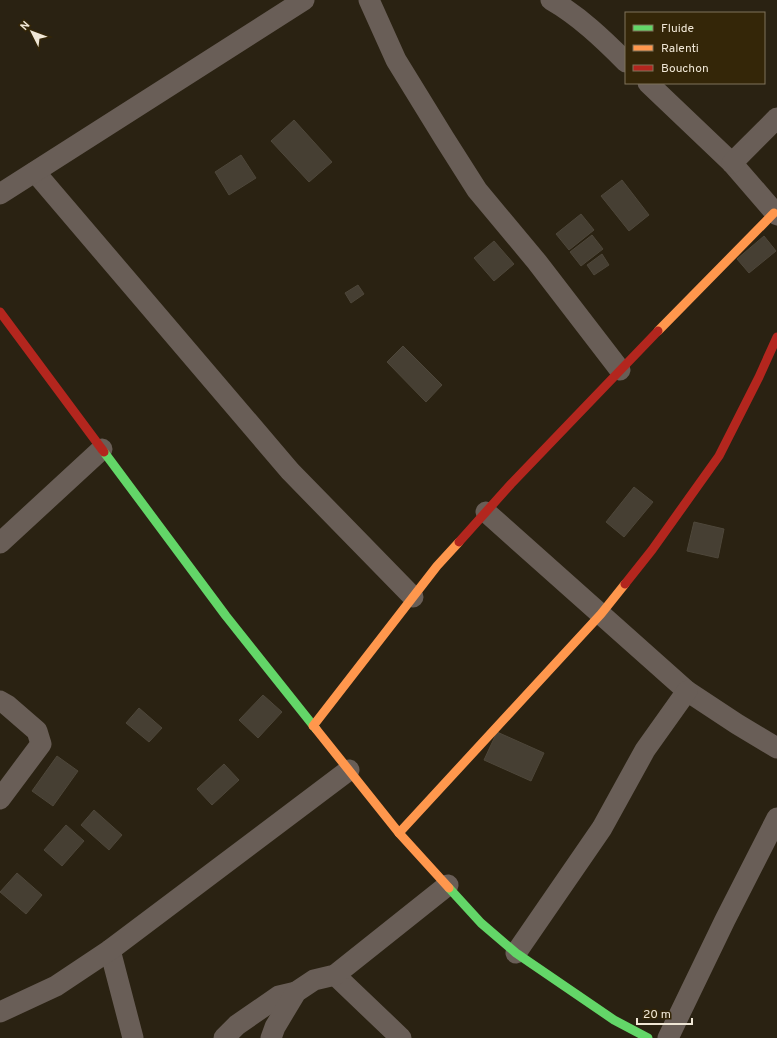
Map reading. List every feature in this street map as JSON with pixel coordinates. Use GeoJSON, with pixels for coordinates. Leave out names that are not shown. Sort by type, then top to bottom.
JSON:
{"type":"FeatureCollection","features":[{"type":"Feature","properties":{"kind":"street"},"geometry":{"type":"LineString","coordinates":[[0,194],[304,0]]}},
{"type":"Feature","properties":{"kind":"street"},"geometry":{"type":"LineString","coordinates":[[369,0],[396,60],[477,190],[538,262],[620,370]]}},
{"type":"Feature","properties":{"kind":"street"},"geometry":{"type":"LineString","coordinates":[[551,0],[564,7],[603,39],[625,61]]}},
{"type":"Feature","properties":{"kind":"street"},"geometry":{"type":"LineString","coordinates":[[313,726],[437,566],[620,370],[776,214],[732,163],[649,84]]}},
{"type":"Feature","properties":{"kind":"street"},"geometry":{"type":"LineString","coordinates":[[732,163],[777,118]]}},
{"type":"Feature","properties":{"kind":"street"},"geometry":{"type":"LineString","coordinates":[[35,172],[290,470],[413,597]]}},
{"type":"Feature","properties":{"kind":"street"},"geometry":{"type":"LineString","coordinates":[[0,312],[226,616],[400,833],[482,923],[516,953],[614,1020],[648,1038]]}},
{"type":"Feature","properties":{"kind":"street"},"geometry":{"type":"LineString","coordinates":[[400,833],[601,614],[652,550],[719,456],[759,377],[777,336]]}},
{"type":"Feature","properties":{"kind":"street"},"geometry":{"type":"LineString","coordinates":[[0,543],[102,449]]}},
{"type":"Feature","properties":{"kind":"street"},"geometry":{"type":"LineString","coordinates":[[486,512],[688,690],[737,724],[777,748]]}},
{"type":"Feature","properties":{"kind":"street"},"geometry":{"type":"LineString","coordinates":[[516,953],[602,828],[645,750],[688,690]]}},
{"type":"Feature","properties":{"kind":"street"},"geometry":{"type":"LineString","coordinates":[[0,701],[37,730],[41,744],[0,799]]}},
{"type":"Feature","properties":{"kind":"street"},"geometry":{"type":"LineString","coordinates":[[0,1012],[56,986],[110,950],[349,770]]}},
{"type":"Feature","properties":{"kind":"street"},"geometry":{"type":"LineString","coordinates":[[668,1038],[725,920],[777,818]]}},
{"type":"Feature","properties":{"kind":"street"},"geometry":{"type":"LineString","coordinates":[[224,1038],[238,1025],[279,996],[296,992],[314,980],[335,975],[448,885]]}},
{"type":"Feature","properties":{"kind":"street"},"geometry":{"type":"LineString","coordinates":[[110,950],[133,1038]]}},
{"type":"Feature","properties":{"kind":"street"},"geometry":{"type":"LineString","coordinates":[[335,975],[402,1038]]}},
{"type":"Feature","properties":{"kind":"street"},"geometry":{"type":"LineString","coordinates":[[271,1038],[275,1027],[296,992]]}},
{"type":"Feature","properties":{"kind":"building"},"geometry":{"type":"Polygon","coordinates":[[[294,120],[332,162],[309,182],[271,141],[294,120]]]}},
{"type":"Feature","properties":{"kind":"building"},"geometry":{"type":"Polygon","coordinates":[[[241,155],[256,178],[229,195],[215,172],[241,155]]]}},
{"type":"Feature","properties":{"kind":"building"},"geometry":{"type":"Polygon","coordinates":[[[622,180],[649,215],[629,231],[601,196],[622,180]]]}},
{"type":"Feature","properties":{"kind":"building"},"geometry":{"type":"Polygon","coordinates":[[[581,214],[594,230],[569,250],[556,234],[581,214]]]}},
{"type":"Feature","properties":{"kind":"building"},"geometry":{"type":"Polygon","coordinates":[[[592,235],[603,249],[581,266],[570,252],[592,235]]]}},
{"type":"Feature","properties":{"kind":"building"},"geometry":{"type":"Polygon","coordinates":[[[764,236],[776,251],[749,273],[737,259],[764,236]]]}},
{"type":"Feature","properties":{"kind":"building"},"geometry":{"type":"Polygon","coordinates":[[[494,241],[514,264],[494,281],[474,258],[494,241]]]}},
{"type":"Feature","properties":{"kind":"building"},"geometry":{"type":"Polygon","coordinates":[[[602,254],[609,265],[594,275],[587,265],[602,254]]]}},
{"type":"Feature","properties":{"kind":"building"},"geometry":{"type":"Polygon","coordinates":[[[358,285],[364,294],[351,303],[345,293],[358,285]]]}},
{"type":"Feature","properties":{"kind":"building"},"geometry":{"type":"Polygon","coordinates":[[[403,346],[442,385],[426,402],[387,362],[403,346]]]}},
{"type":"Feature","properties":{"kind":"building"},"geometry":{"type":"Polygon","coordinates":[[[634,487],[653,502],[624,537],[606,522],[634,487]]]}},
{"type":"Feature","properties":{"kind":"building"},"geometry":{"type":"Polygon","coordinates":[[[694,522],[724,529],[718,558],[687,551],[694,522]]]}},
{"type":"Feature","properties":{"kind":"building"},"geometry":{"type":"Polygon","coordinates":[[[263,695],[282,712],[258,738],[239,720],[263,695]]]}},
{"type":"Feature","properties":{"kind":"building"},"geometry":{"type":"Polygon","coordinates":[[[139,708],[162,728],[149,742],[126,723],[139,708]]]}},
{"type":"Feature","properties":{"kind":"building"},"geometry":{"type":"Polygon","coordinates":[[[497,732],[544,753],[531,781],[484,760],[497,732]]]}},
{"type":"Feature","properties":{"kind":"building"},"geometry":{"type":"Polygon","coordinates":[[[57,756],[78,771],[53,806],[32,791],[57,756]]]}},
{"type":"Feature","properties":{"kind":"building"},"geometry":{"type":"Polygon","coordinates":[[[224,764],[239,780],[212,805],[197,789],[224,764]]]}},
{"type":"Feature","properties":{"kind":"building"},"geometry":{"type":"Polygon","coordinates":[[[94,810],[122,835],[109,850],[81,825],[94,810]]]}},
{"type":"Feature","properties":{"kind":"building"},"geometry":{"type":"Polygon","coordinates":[[[66,825],[84,841],[62,866],[44,850],[66,825]]]}},
{"type":"Feature","properties":{"kind":"building"},"geometry":{"type":"Polygon","coordinates":[[[17,873],[42,895],[26,914],[0,892],[17,873]]]}},
{"type":"Feature","properties":{"kind":"traffic: fast"},"geometry":{"type":"LineString","coordinates":[[104,452],[226,616],[316,729]]}},
{"type":"Feature","properties":{"kind":"traffic: fast"},"geometry":{"type":"LineString","coordinates":[[449,888],[481,923],[516,953],[614,1020],[648,1038]]}},
{"type":"Feature","properties":{"kind":"traffic: slow"},"geometry":{"type":"LineString","coordinates":[[658,331],[774,213]]}},
{"type":"Feature","properties":{"kind":"traffic: slow"},"geometry":{"type":"LineString","coordinates":[[313,726],[437,566],[459,542]]}},
{"type":"Feature","properties":{"kind":"traffic: slow"},"geometry":{"type":"LineString","coordinates":[[399,833],[601,614],[625,584]]}},
{"type":"Feature","properties":{"kind":"traffic: slow"},"geometry":{"type":"LineString","coordinates":[[316,729],[399,833],[449,888]]}},
{"type":"Feature","properties":{"kind":"traffic: jam"},"geometry":{"type":"LineString","coordinates":[[0,312],[104,452]]}},
{"type":"Feature","properties":{"kind":"traffic: jam"},"geometry":{"type":"LineString","coordinates":[[459,542],[511,484],[658,331]]}},
{"type":"Feature","properties":{"kind":"traffic: jam"},"geometry":{"type":"LineString","coordinates":[[625,584],[652,550],[719,456],[759,377],[777,337]]}}]}
